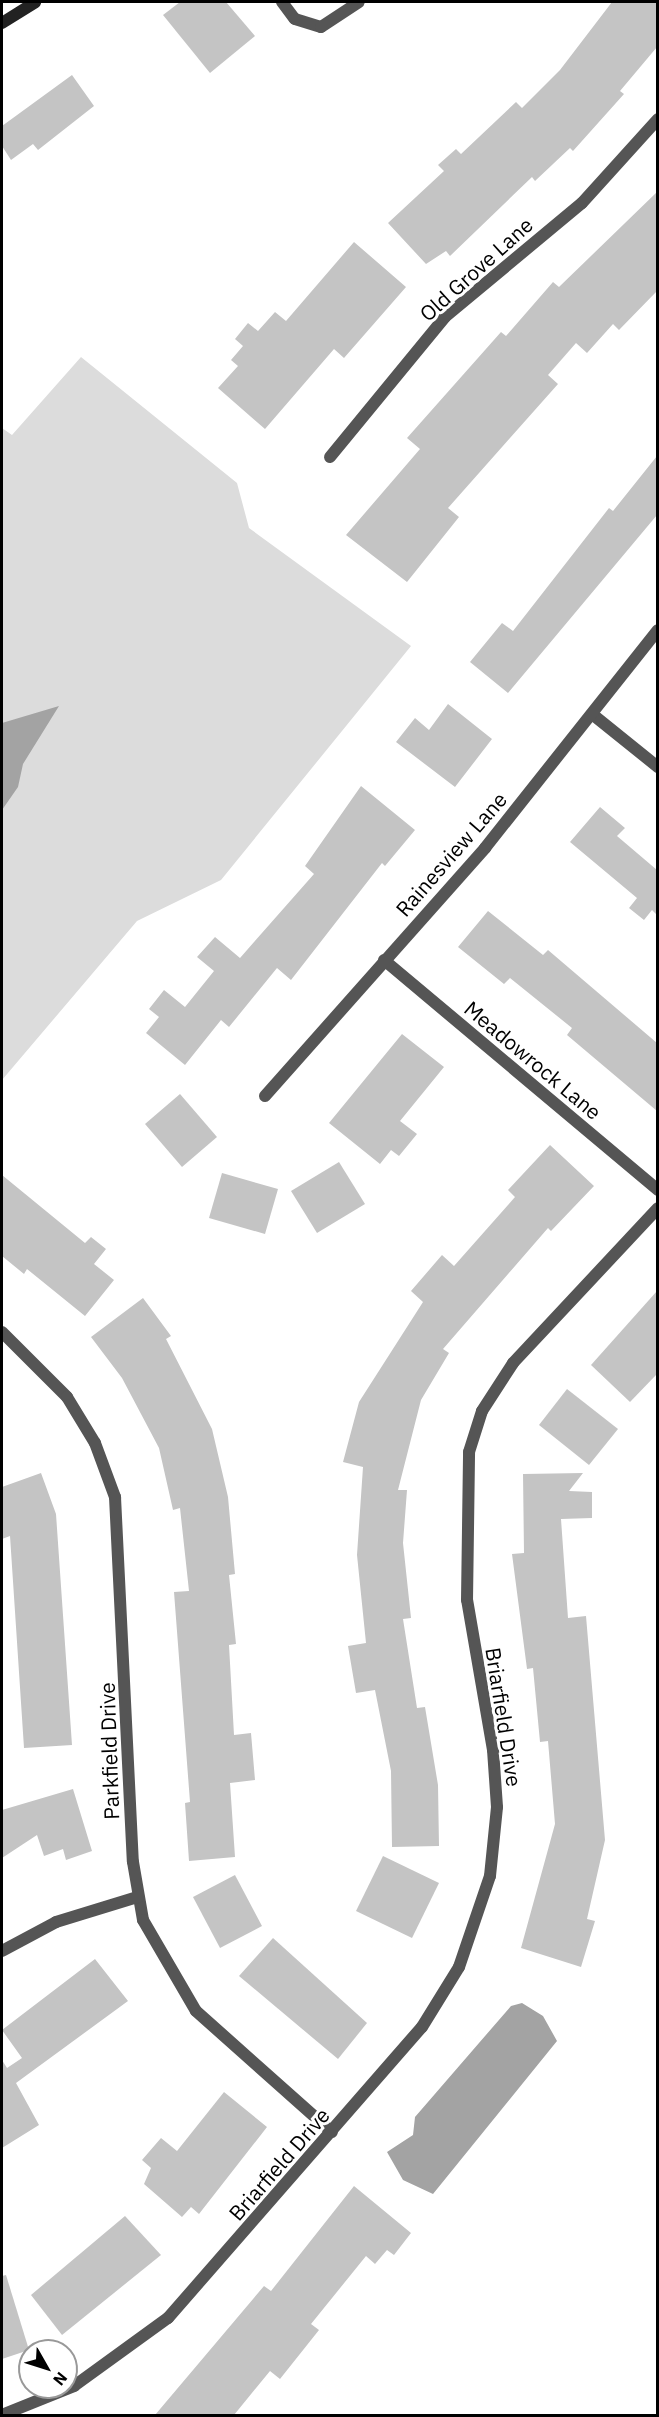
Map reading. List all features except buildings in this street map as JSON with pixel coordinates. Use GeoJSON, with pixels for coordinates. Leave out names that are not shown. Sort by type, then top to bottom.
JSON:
{"type":"FeatureCollection","features":[{"type":"Feature","properties":{"kind":"main road"},"geometry":{"type":"LineString","coordinates":[[2,23],[35,2]]}},
{"type":"Feature","properties":{"kind":"street"},"geometry":{"type":"LineString","coordinates":[[282,2],[295,19],[321,27],[359,2]]}},
{"type":"Feature","properties":{"kind":"street","name":"Old Grove Lane"},"geometry":{"type":"LineString","coordinates":[[330,457],[445,317],[582,203],[657,119]]}},
{"type":"Feature","properties":{"kind":"street","name":"Rainesview Lane"},"geometry":{"type":"LineString","coordinates":[[265,1096],[485,848],[657,630]]}},
{"type":"Feature","properties":{"kind":"street"},"geometry":{"type":"LineString","coordinates":[[592,714],[657,768]]}},
{"type":"Feature","properties":{"kind":"street","name":"Meadowrock Lane"},"geometry":{"type":"LineString","coordinates":[[384,960],[657,1190]]}},
{"type":"Feature","properties":{"kind":"street","name":"Briarfield Drive"},"geometry":{"type":"LineString","coordinates":[[2,2415],[74,2386],[168,2318],[332,2132],[440,1999],[471,1937],[490,1876],[496,1775],[467,1600],[467,1486],[475,1430],[513,1363],[657,1208]]}},
{"type":"Feature","properties":{"kind":"street","name":"Parkfield Drive"},"geometry":{"type":"LineString","coordinates":[[2,1332],[67,1397],[95,1443],[115,1497],[138,1897],[162,1959],[196,2011],[332,2132]]}},
{"type":"Feature","properties":{"kind":"street"},"geometry":{"type":"LineString","coordinates":[[2,1952],[56,1922],[138,1897]]}},
{"type":"Feature","properties":{"kind":"shaded area"},"geometry":{"type":"Polygon","coordinates":[[[81,357],[237,483],[249,528],[411,646],[221,880],[137,921],[2,1080],[2,428],[12,435],[81,357]]]}},
{"type":"Feature","properties":{"kind":"shaded area"},"geometry":{"type":"Polygon","coordinates":[[[59,706],[23,764],[18,787],[2,810],[2,723],[59,706]]]}},
{"type":"Feature","properties":{"kind":"shaded area"},"geometry":{"type":"Polygon","coordinates":[[[522,2003],[543,2016],[557,2041],[433,2194],[403,2180],[387,2152],[413,2135],[415,2117],[511,2006],[522,2003]]]}}]}
